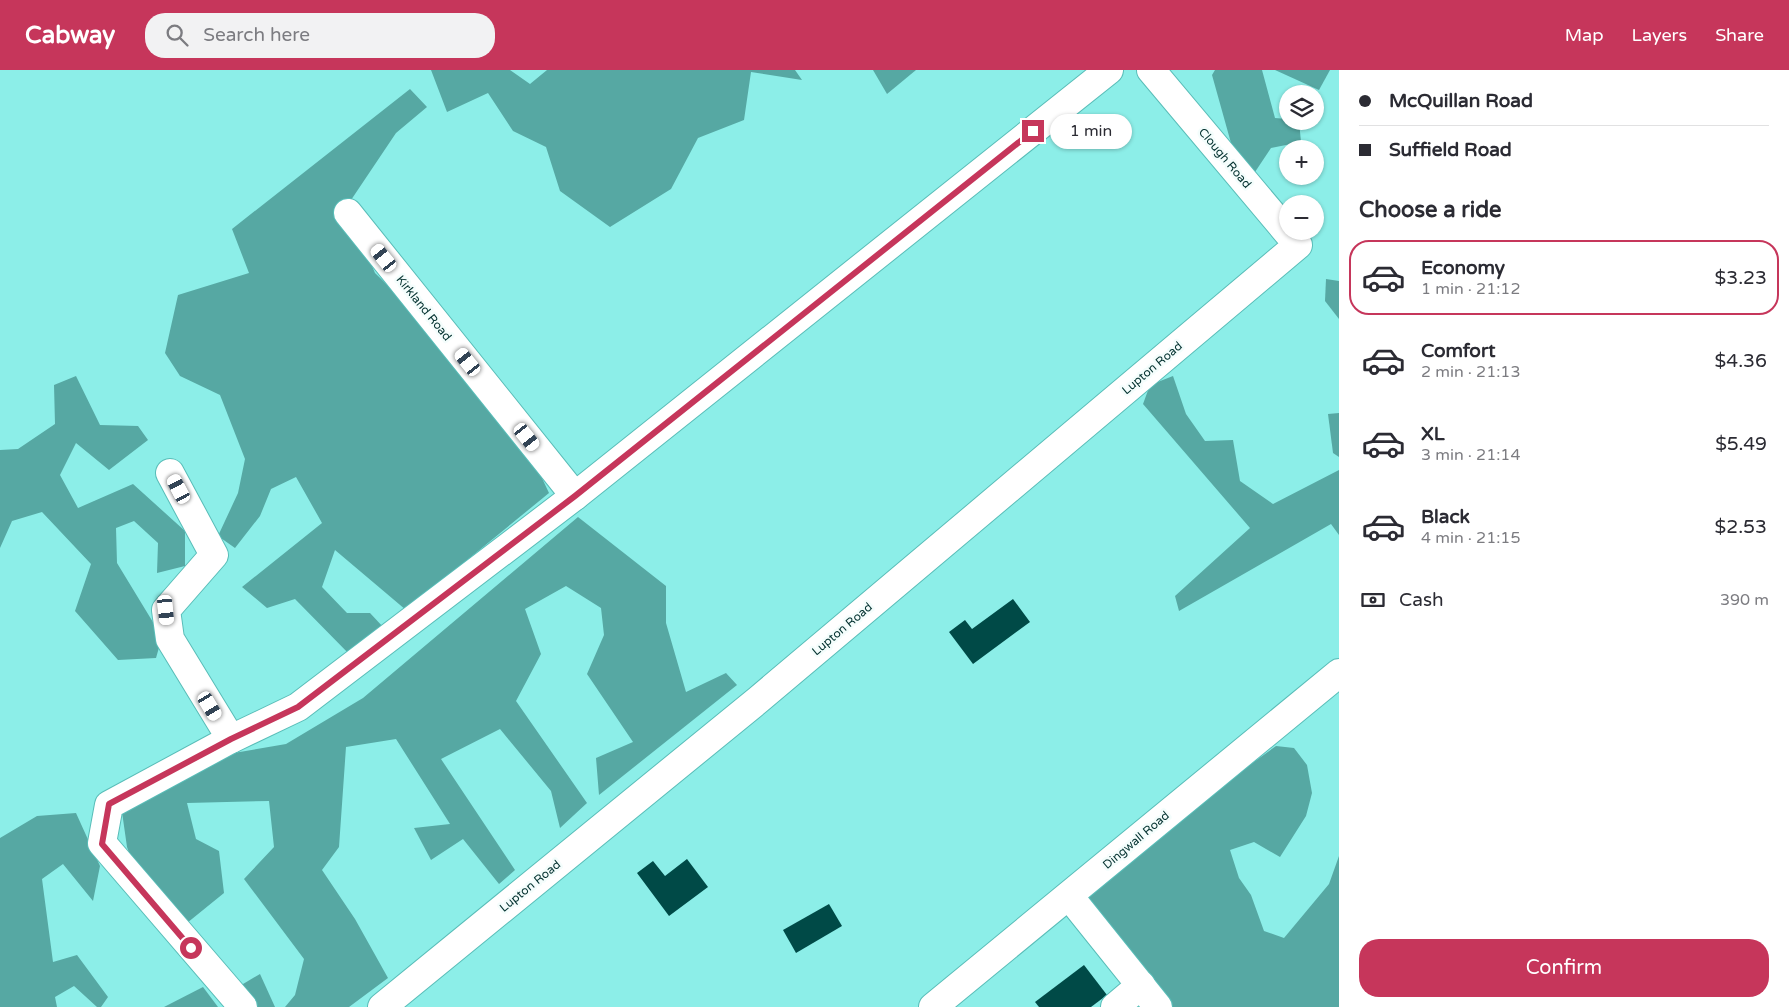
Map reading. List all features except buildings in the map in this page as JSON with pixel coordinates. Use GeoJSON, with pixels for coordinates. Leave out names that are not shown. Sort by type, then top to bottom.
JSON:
{"type":"FeatureCollection","features":[{"type":"Feature","properties":{"kind":"street"},"geometry":{"type":"LineString","coordinates":[[242,1007],[102,844],[109,804],[231,739],[298,707],[575,496],[1109,70]]}},
{"type":"Feature","properties":{"kind":"street","name":"Clough Road"},"geometry":{"type":"LineString","coordinates":[[1151,70],[1298,245]]}},
{"type":"Feature","properties":{"kind":"street","name":"Kirkland Road"},"geometry":{"type":"LineString","coordinates":[[348,213],[575,496]]}},
{"type":"Feature","properties":{"kind":"street","name":"Lupton Road"},"geometry":{"type":"LineString","coordinates":[[382,1007],[758,700],[1298,245]]}},
{"type":"Feature","properties":{"kind":"street"},"geometry":{"type":"LineString","coordinates":[[170,473],[214,555],[166,610],[170,639],[231,739]]}},
{"type":"Feature","properties":{"kind":"street","name":"Dingwall Road"},"geometry":{"type":"LineString","coordinates":[[933,1007],[1339,673]]}},
{"type":"Feature","properties":{"kind":"street"},"geometry":{"type":"LineString","coordinates":[[1069,896],[1158,1007]]}},
{"type":"Feature","properties":{"kind":"street"},"geometry":{"type":"LineString","coordinates":[[1115,1007],[1140,985]]}},
{"type":"Feature","properties":{"kind":"shaded area"},"geometry":{"type":"Polygon","coordinates":[[[431,70],[510,70],[530,84],[547,70],[795,70],[802,80],[751,72],[744,120],[698,138],[671,189],[610,227],[560,191],[546,147],[513,131],[488,93],[447,112],[431,70]]]}},
{"type":"Feature","properties":{"kind":"shaded area"},"geometry":{"type":"Polygon","coordinates":[[[873,70],[916,70],[887,94],[873,70]]]}},
{"type":"Feature","properties":{"kind":"shaded area"},"geometry":{"type":"Polygon","coordinates":[[[1215,70],[1262,70],[1275,118],[1279,118],[1279,130],[1300,130],[1301,140],[1279,140],[1279,146],[1271,148],[1255,172],[1231,143],[1212,75],[1215,70]]]}},
{"type":"Feature","properties":{"kind":"shaded area"},"geometry":{"type":"Polygon","coordinates":[[[1275,70],[1330,70],[1322,85],[1308,85],[1275,70]]]}},
{"type":"Feature","properties":{"kind":"shaded area"},"geometry":{"type":"Polygon","coordinates":[[[410,89],[427,107],[396,133],[347,206],[375,273],[455,351],[518,427],[549,493],[406,610],[335,550],[322,587],[347,613],[370,613],[384,628],[353,658],[295,599],[267,608],[242,587],[322,523],[296,477],[271,489],[260,516],[235,548],[218,536],[238,493],[245,459],[220,395],[180,376],[165,353],[178,295],[249,273],[232,229],[410,89]]]}},
{"type":"Feature","properties":{"kind":"shaded area"},"geometry":{"type":"Polygon","coordinates":[[[1326,279],[1339,281],[1339,319],[1325,301],[1326,279]]]}},
{"type":"Feature","properties":{"kind":"shaded area"},"geometry":{"type":"Polygon","coordinates":[[[76,376],[100,425],[138,426],[148,440],[109,470],[76,443],[60,475],[78,508],[133,484],[185,531],[185,566],[157,573],[158,543],[134,521],[116,528],[117,563],[162,637],[156,658],[118,660],[75,611],[91,564],[42,512],[12,521],[0,548],[0,450],[18,449],[55,424],[54,385],[76,376]]]}},
{"type":"Feature","properties":{"kind":"shaded area"},"geometry":{"type":"Polygon","coordinates":[[[1173,376],[1186,414],[1205,441],[1233,440],[1240,481],[1273,504],[1339,470],[1339,535],[1331,524],[1179,611],[1175,596],[1250,528],[1143,404],[1150,385],[1173,376]]]}},
{"type":"Feature","properties":{"kind":"shaded area"},"geometry":{"type":"Polygon","coordinates":[[[1339,413],[1339,457],[1333,453],[1328,414],[1339,413]]]}},
{"type":"Feature","properties":{"kind":"shaded area"},"geometry":{"type":"Polygon","coordinates":[[[578,517],[666,586],[666,623],[686,692],[726,673],[737,685],[599,795],[596,758],[633,742],[587,674],[604,635],[601,608],[566,586],[525,609],[541,654],[516,701],[587,803],[560,828],[551,791],[500,729],[441,759],[515,870],[499,884],[463,839],[431,860],[414,828],[450,824],[396,739],[346,747],[339,847],[322,870],[355,919],[388,978],[349,1007],[285,1007],[295,995],[304,959],[244,879],[274,847],[269,801],[187,803],[196,839],[219,851],[224,893],[187,923],[135,870],[127,847],[120,798],[228,754],[286,744],[363,698],[578,517]]]}},
{"type":"Feature","properties":{"kind":"shaded area"},"geometry":{"type":"Polygon","coordinates":[[[1276,746],[1294,748],[1307,765],[1312,793],[1306,816],[1280,857],[1254,842],[1230,850],[1239,878],[1251,895],[1264,931],[1284,938],[1329,884],[1339,856],[1339,1007],[1158,1007],[1076,890],[1276,746]]]}},
{"type":"Feature","properties":{"kind":"shaded area"},"geometry":{"type":"Polygon","coordinates":[[[76,813],[100,866],[93,901],[63,864],[42,879],[53,962],[77,955],[108,997],[101,1007],[97,1007],[74,986],[55,997],[57,1007],[0,1007],[0,838],[37,816],[76,813]]]}},
{"type":"Feature","properties":{"kind":"shaded area"},"geometry":{"type":"Polygon","coordinates":[[[260,974],[275,1007],[256,1007],[238,987],[260,974]]]}},
{"type":"Feature","properties":{"kind":"shaded area"},"geometry":{"type":"Polygon","coordinates":[[[203,987],[218,1007],[164,1007],[203,987]]]}},
{"type":"Feature","properties":{"kind":"route"},"geometry":{"type":"LineString","coordinates":[[191,948],[102,844],[109,804],[231,739],[298,707],[575,496],[1033,131]]}}]}
